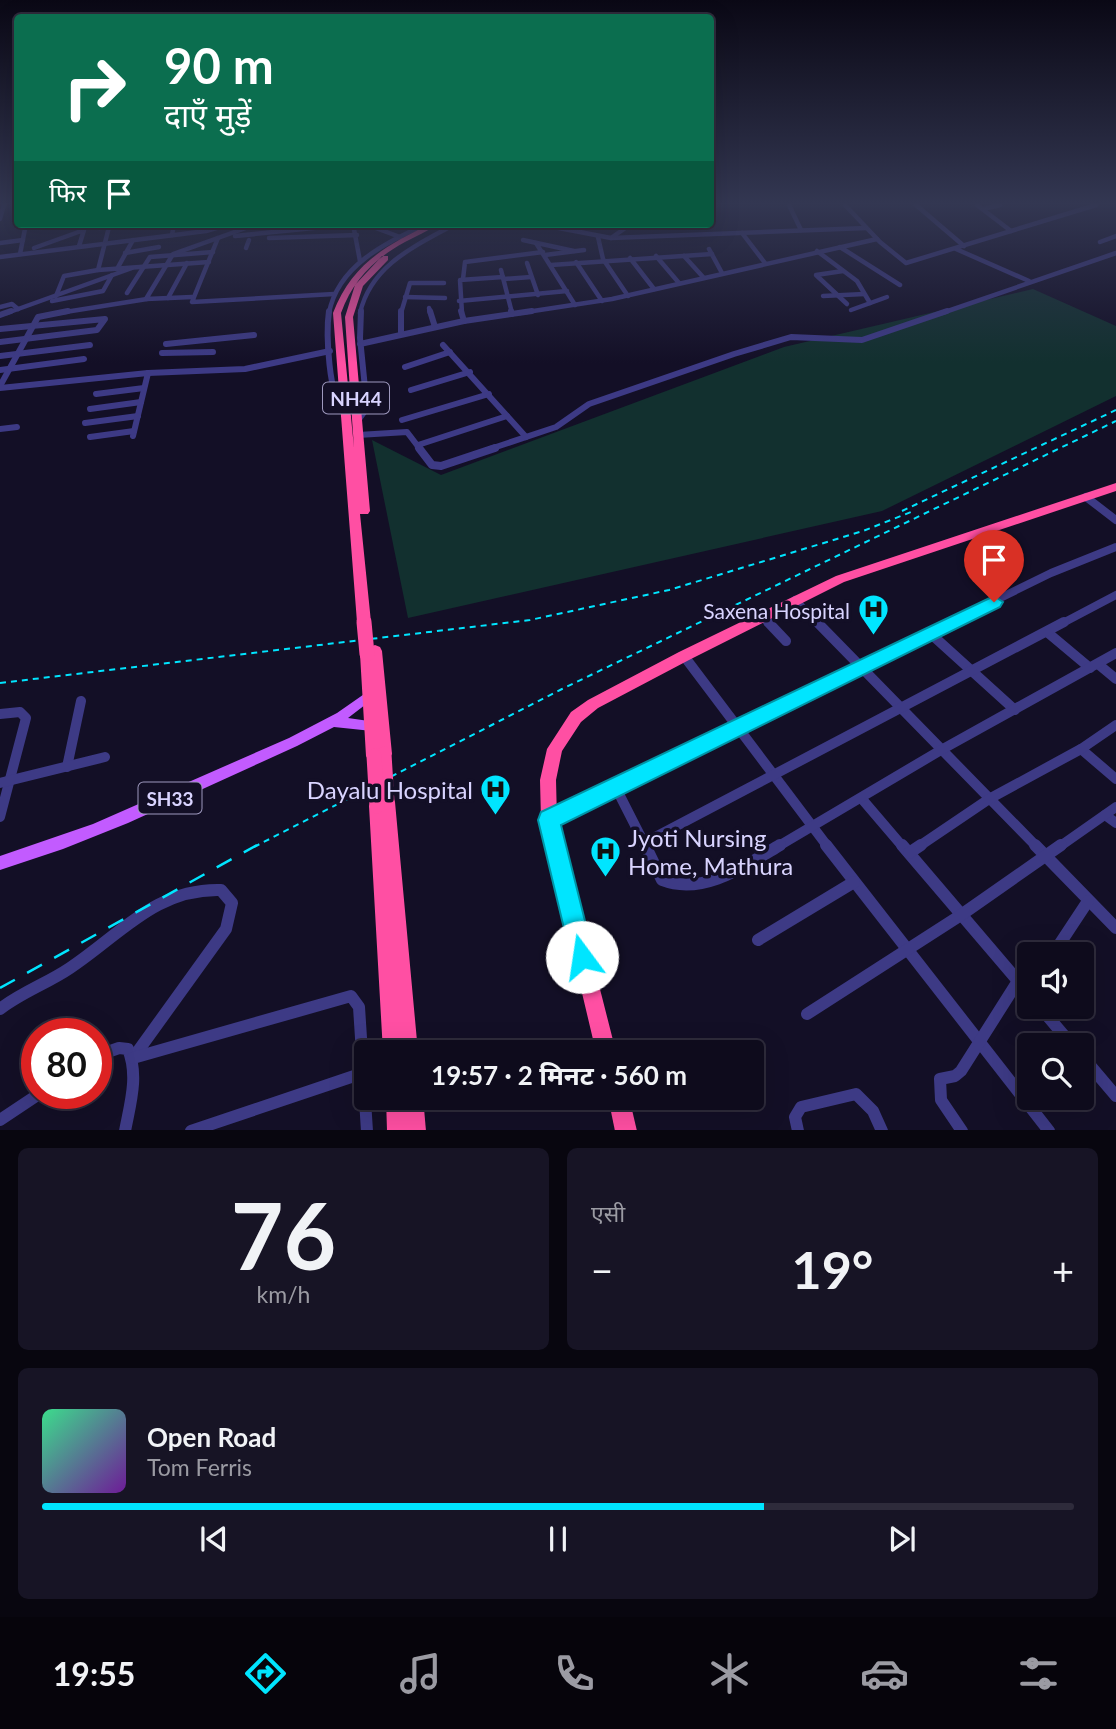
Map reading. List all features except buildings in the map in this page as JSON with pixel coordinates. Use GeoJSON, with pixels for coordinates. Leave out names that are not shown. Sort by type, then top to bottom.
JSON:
{"type":"FeatureCollection","features":[{"type":"Feature","properties":{"kind":"highway","name":"NH44"},"geometry":{"type":"LineString","coordinates":[[374,258],[344,291],[336,324],[371,652],[382,804],[392,1040]]}},
{"type":"Feature","properties":{"kind":"highway","name":"NH44"},"geometry":{"type":"LineString","coordinates":[[368,621],[349,317],[355,295],[367,276],[386,258]]}},
{"type":"Feature","properties":{"kind":"highway"},"geometry":{"type":"LineString","coordinates":[[603,1040],[549,820],[548,780],[551,764],[555,749],[570,724],[593,704],[684,656],[795,600],[859,572],[1116,487]]}},
{"type":"Feature","properties":{"kind":"highway","name":"NH44"},"geometry":{"type":"LineString","coordinates":[[371,652],[372,726],[379,755]]}},
{"type":"Feature","properties":{"kind":"highway","name":"NH44"},"geometry":{"type":"LineString","coordinates":[[382,804],[407,1040]]}},
{"type":"Feature","properties":{"kind":"highway"},"geometry":{"type":"LineString","coordinates":[[397,1110],[398,1130]]}},
{"type":"Feature","properties":{"kind":"highway"},"geometry":{"type":"LineString","coordinates":[[413,1110],[415,1130]]}},
{"type":"Feature","properties":{"kind":"highway"},"geometry":{"type":"LineString","coordinates":[[621,1110],[626,1130]]}},
{"type":"Feature","properties":{"kind":"main road","name":"SH33"},"geometry":{"type":"LineString","coordinates":[[0,863],[101,829],[335,722],[370,695]]}},
{"type":"Feature","properties":{"kind":"main road"},"geometry":{"type":"LineString","coordinates":[[335,722],[372,726]]}},
{"type":"Feature","properties":{"kind":"street"},"geometry":{"type":"LineString","coordinates":[[98,270],[101,258]]}},
{"type":"Feature","properties":{"kind":"street"},"geometry":{"type":"LineString","coordinates":[[117,269],[123,258]]}},
{"type":"Feature","properties":{"kind":"street"},"geometry":{"type":"LineString","coordinates":[[127,293],[149,258]]}},
{"type":"Feature","properties":{"kind":"street"},"geometry":{"type":"LineString","coordinates":[[146,299],[170,258]]}},
{"type":"Feature","properties":{"kind":"street"},"geometry":{"type":"LineString","coordinates":[[211,258],[191,301],[334,294]]}},
{"type":"Feature","properties":{"kind":"street"},"geometry":{"type":"LineString","coordinates":[[345,412],[336,401],[328,318],[334,294],[365,258]]}},
{"type":"Feature","properties":{"kind":"street"},"geometry":{"type":"LineString","coordinates":[[357,422],[367,408],[359,307],[372,278],[394,258]]}},
{"type":"Feature","properties":{"kind":"street"},"geometry":{"type":"LineString","coordinates":[[464,321],[459,301],[464,262],[507,258]]}},
{"type":"Feature","properties":{"kind":"street"},"geometry":{"type":"LineString","coordinates":[[546,258],[575,305]]}},
{"type":"Feature","properties":{"kind":"street"},"geometry":{"type":"LineString","coordinates":[[630,258],[654,289]]}},
{"type":"Feature","properties":{"kind":"street"},"geometry":{"type":"LineString","coordinates":[[551,265],[633,258]]}},
{"type":"Feature","properties":{"kind":"street"},"geometry":{"type":"LineString","coordinates":[[657,258],[679,283]]}},
{"type":"Feature","properties":{"kind":"street"},"geometry":{"type":"LineString","coordinates":[[686,258],[703,277]]}},
{"type":"Feature","properties":{"kind":"street"},"geometry":{"type":"LineString","coordinates":[[713,258],[722,273]]}},
{"type":"Feature","properties":{"kind":"street"},"geometry":{"type":"LineString","coordinates":[[761,258],[765,263]]}},
{"type":"Feature","properties":{"kind":"street"},"geometry":{"type":"LineString","coordinates":[[360,344],[464,321],[628,296],[788,258]]}},
{"type":"Feature","properties":{"kind":"street"},"geometry":{"type":"LineString","coordinates":[[826,258],[860,284],[870,303]]}},
{"type":"Feature","properties":{"kind":"street"},"geometry":{"type":"LineString","coordinates":[[857,258],[900,285]]}},
{"type":"Feature","properties":{"kind":"street"},"geometry":{"type":"LineString","coordinates":[[898,258],[903,262],[920,258]]}},
{"type":"Feature","properties":{"kind":"street"},"geometry":{"type":"LineString","coordinates":[[976,258],[1029,281]]}},
{"type":"Feature","properties":{"kind":"street"},"geometry":{"type":"LineString","coordinates":[[358,435],[402,431],[410,435],[436,467],[561,425],[589,404],[734,354],[791,337],[862,340],[1101,258]]}},
{"type":"Feature","properties":{"kind":"street"},"geometry":{"type":"LineString","coordinates":[[603,259],[628,296]]}},
{"type":"Feature","properties":{"kind":"street"},"geometry":{"type":"LineString","coordinates":[[56,296],[64,276],[98,270],[209,262]]}},
{"type":"Feature","properties":{"kind":"street"},"geometry":{"type":"LineString","coordinates":[[576,262],[602,301]]}},
{"type":"Feature","properties":{"kind":"street"},"geometry":{"type":"LineString","coordinates":[[527,263],[538,295]]}},
{"type":"Feature","properties":{"kind":"street"},"geometry":{"type":"LineString","coordinates":[[168,298],[187,264]]}},
{"type":"Feature","properties":{"kind":"street"},"geometry":{"type":"LineString","coordinates":[[0,316],[132,268]]}},
{"type":"Feature","properties":{"kind":"street"},"geometry":{"type":"LineString","coordinates":[[843,271],[816,274],[847,304]]}},
{"type":"Feature","properties":{"kind":"street"},"geometry":{"type":"LineString","coordinates":[[28,306],[100,293],[112,275]]}},
{"type":"Feature","properties":{"kind":"street"},"geometry":{"type":"LineString","coordinates":[[463,279],[503,275],[531,277]]}},
{"type":"Feature","properties":{"kind":"street"},"geometry":{"type":"LineString","coordinates":[[503,275],[512,314]]}},
{"type":"Feature","properties":{"kind":"street"},"geometry":{"type":"LineString","coordinates":[[401,334],[405,297],[411,283],[444,283]]}},
{"type":"Feature","properties":{"kind":"street"},"geometry":{"type":"LineString","coordinates":[[459,301],[567,291]]}},
{"type":"Feature","properties":{"kind":"street"},"geometry":{"type":"LineString","coordinates":[[824,296],[864,294]]}},
{"type":"Feature","properties":{"kind":"street"},"geometry":{"type":"LineString","coordinates":[[0,387],[36,318],[146,299],[192,297]]}},
{"type":"Feature","properties":{"kind":"street"},"geometry":{"type":"LineString","coordinates":[[405,297],[445,298]]}},
{"type":"Feature","properties":{"kind":"street"},"geometry":{"type":"LineString","coordinates":[[851,310],[887,297]]}},
{"type":"Feature","properties":{"kind":"street"},"geometry":{"type":"LineString","coordinates":[[0,307],[12,304],[18,309]]}},
{"type":"Feature","properties":{"kind":"street"},"geometry":{"type":"LineString","coordinates":[[429,308],[435,327]]}},
{"type":"Feature","properties":{"kind":"street"},"geometry":{"type":"LineString","coordinates":[[0,328],[105,319],[97,330],[0,342]]}},
{"type":"Feature","properties":{"kind":"street"},"geometry":{"type":"LineString","coordinates":[[166,344],[254,333],[253,343]]}},
{"type":"Feature","properties":{"kind":"street"},"geometry":{"type":"LineString","coordinates":[[207,370],[217,339]]}},
{"type":"Feature","properties":{"kind":"street"},"geometry":{"type":"LineString","coordinates":[[0,356],[90,345]]}},
{"type":"Feature","properties":{"kind":"street"},"geometry":{"type":"LineString","coordinates":[[443,345],[526,437]]}},
{"type":"Feature","properties":{"kind":"street"},"geometry":{"type":"LineString","coordinates":[[0,387],[148,373],[253,368],[330,351]]}},
{"type":"Feature","properties":{"kind":"street"},"geometry":{"type":"LineString","coordinates":[[162,353],[213,352]]}},
{"type":"Feature","properties":{"kind":"street"},"geometry":{"type":"LineString","coordinates":[[405,367],[450,352]]}},
{"type":"Feature","properties":{"kind":"street"},"geometry":{"type":"LineString","coordinates":[[0,370],[84,359]]}},
{"type":"Feature","properties":{"kind":"street"},"geometry":{"type":"LineString","coordinates":[[411,390],[470,372]]}},
{"type":"Feature","properties":{"kind":"street"},"geometry":{"type":"LineString","coordinates":[[90,437],[134,434],[148,373]]}},
{"type":"Feature","properties":{"kind":"street"},"geometry":{"type":"LineString","coordinates":[[96,394],[144,388]]}},
{"type":"Feature","properties":{"kind":"street"},"geometry":{"type":"LineString","coordinates":[[402,421],[489,394]]}},
{"type":"Feature","properties":{"kind":"street"},"geometry":{"type":"LineString","coordinates":[[90,409],[141,402]]}},
{"type":"Feature","properties":{"kind":"street"},"geometry":{"type":"LineString","coordinates":[[85,423],[138,416]]}},
{"type":"Feature","properties":{"kind":"street"},"geometry":{"type":"LineString","coordinates":[[418,445],[508,416]]}},
{"type":"Feature","properties":{"kind":"street"},"geometry":{"type":"LineString","coordinates":[[0,429],[17,427]]}},
{"type":"Feature","properties":{"kind":"street"},"geometry":{"type":"LineString","coordinates":[[1086,497],[1116,520]]}},
{"type":"Feature","properties":{"kind":"street"},"geometry":{"type":"LineString","coordinates":[[549,820],[1052,573],[1111,549],[1116,558]]}},
{"type":"Feature","properties":{"kind":"street"},"geometry":{"type":"LineString","coordinates":[[644,843],[1116,595]]}},
{"type":"Feature","properties":{"kind":"street"},"geometry":{"type":"LineString","coordinates":[[795,600],[1116,928]]}},
{"type":"Feature","properties":{"kind":"street"},"geometry":{"type":"LineString","coordinates":[[763,617],[786,640]]}},
{"type":"Feature","properties":{"kind":"street"},"geometry":{"type":"LineString","coordinates":[[1047,632],[1116,679]]}},
{"type":"Feature","properties":{"kind":"street"},"geometry":{"type":"LineString","coordinates":[[931,634],[1016,710]]}},
{"type":"Feature","properties":{"kind":"street"},"geometry":{"type":"LineString","coordinates":[[616,788],[662,880],[678,886],[728,876],[941,750],[1116,653]]}},
{"type":"Feature","properties":{"kind":"street"},"geometry":{"type":"LineString","coordinates":[[684,656],[853,882],[1049,1130]]}},
{"type":"Feature","properties":{"kind":"street"},"geometry":{"type":"LineString","coordinates":[[67,767],[81,701]]}},
{"type":"Feature","properties":{"kind":"street"},"geometry":{"type":"LineString","coordinates":[[0,714],[20,712],[26,718],[5,782],[0,817]]}},
{"type":"Feature","properties":{"kind":"street"},"geometry":{"type":"LineString","coordinates":[[909,853],[989,799],[1081,749],[1116,725]]}},
{"type":"Feature","properties":{"kind":"street"},"geometry":{"type":"LineString","coordinates":[[1081,749],[1116,779]]}},
{"type":"Feature","properties":{"kind":"street"},"geometry":{"type":"LineString","coordinates":[[5,782],[105,757]]}},
{"type":"Feature","properties":{"kind":"street"},"geometry":{"type":"LineString","coordinates":[[862,799],[1017,980]]}},
{"type":"Feature","properties":{"kind":"street"},"geometry":{"type":"LineString","coordinates":[[807,1014],[961,915],[1116,807]]}},
{"type":"Feature","properties":{"kind":"street"},"geometry":{"type":"LineString","coordinates":[[1105,815],[1116,823]]}},
{"type":"Feature","properties":{"kind":"street"},"geometry":{"type":"LineString","coordinates":[[758,940],[853,882]]}},
{"type":"Feature","properties":{"kind":"street"},"geometry":{"type":"LineString","coordinates":[[0,1009],[16,997],[70,968],[130,923],[175,897],[190,890],[220,890],[232,903],[226,929],[133,1058]]}},
{"type":"Feature","properties":{"kind":"street"},"geometry":{"type":"LineString","coordinates":[[1061,942],[1087,901]]}},
{"type":"Feature","properties":{"kind":"street"},"geometry":{"type":"LineString","coordinates":[[962,1130],[939,1098],[937,1086],[940,1079],[955,1076],[961,1071],[1017,983]]}},
{"type":"Feature","properties":{"kind":"street"},"geometry":{"type":"LineString","coordinates":[[133,1058],[351,996],[359,1007],[361,1040]]}},
{"type":"Feature","properties":{"kind":"street"},"geometry":{"type":"LineString","coordinates":[[1050,1019],[1062,1033]]}},
{"type":"Feature","properties":{"kind":"street"},"geometry":{"type":"LineString","coordinates":[[112,1050],[128,1049],[133,1058],[134,1071],[125,1130]]}},
{"type":"Feature","properties":{"kind":"street"},"geometry":{"type":"LineString","coordinates":[[1094,1070],[1116,1096]]}},
{"type":"Feature","properties":{"kind":"street"},"geometry":{"type":"LineString","coordinates":[[191,1130],[354,1076]]}},
{"type":"Feature","properties":{"kind":"street"},"geometry":{"type":"LineString","coordinates":[[798,1130],[795,1117],[801,1107],[856,1094],[873,1111],[882,1130]]}},
{"type":"Feature","properties":{"kind":"street"},"geometry":{"type":"LineString","coordinates":[[0,1120],[21,1106]]}},
{"type":"Feature","properties":{"kind":"street"},"geometry":{"type":"LineString","coordinates":[[366,1110],[367,1130]]}},
{"type":"Feature","properties":{"kind":"green space"},"geometry":{"type":"Polygon","coordinates":[[[1033,289],[1116,326],[1116,396],[882,511],[408,618],[372,440],[441,475],[784,347],[1033,289]]]}},
{"type":"Feature","properties":{"kind":"railway"},"geometry":{"type":"LineString","coordinates":[[902,511],[1116,410]]}},
{"type":"Feature","properties":{"kind":"railway"},"geometry":{"type":"LineString","coordinates":[[254,847],[562,689],[1116,421]]}},
{"type":"Feature","properties":{"kind":"railway"},"geometry":{"type":"LineString","coordinates":[[0,683],[530,620],[669,590],[863,531],[911,512]]}},
{"type":"Feature","properties":{"kind":"railway"},"geometry":{"type":"LineString","coordinates":[[0,988],[257,845]]}},
{"type":"Feature","properties":{"kind":"place","name":"Saxena Hospital"},"geometry":{"type":"Point","coordinates":[873,637]}},
{"type":"Feature","properties":{"kind":"place","name":"Dayalu Hospital"},"geometry":{"type":"Point","coordinates":[496,816]}},
{"type":"Feature","properties":{"kind":"place","name":"Jyoti Nursing Home, Mathura"},"geometry":{"type":"Point","coordinates":[605,878]}},
{"type":"Feature","properties":{"kind":"route"},"geometry":{"type":"LineString","coordinates":[[582,957],[549,820],[994,602]]}}]}
